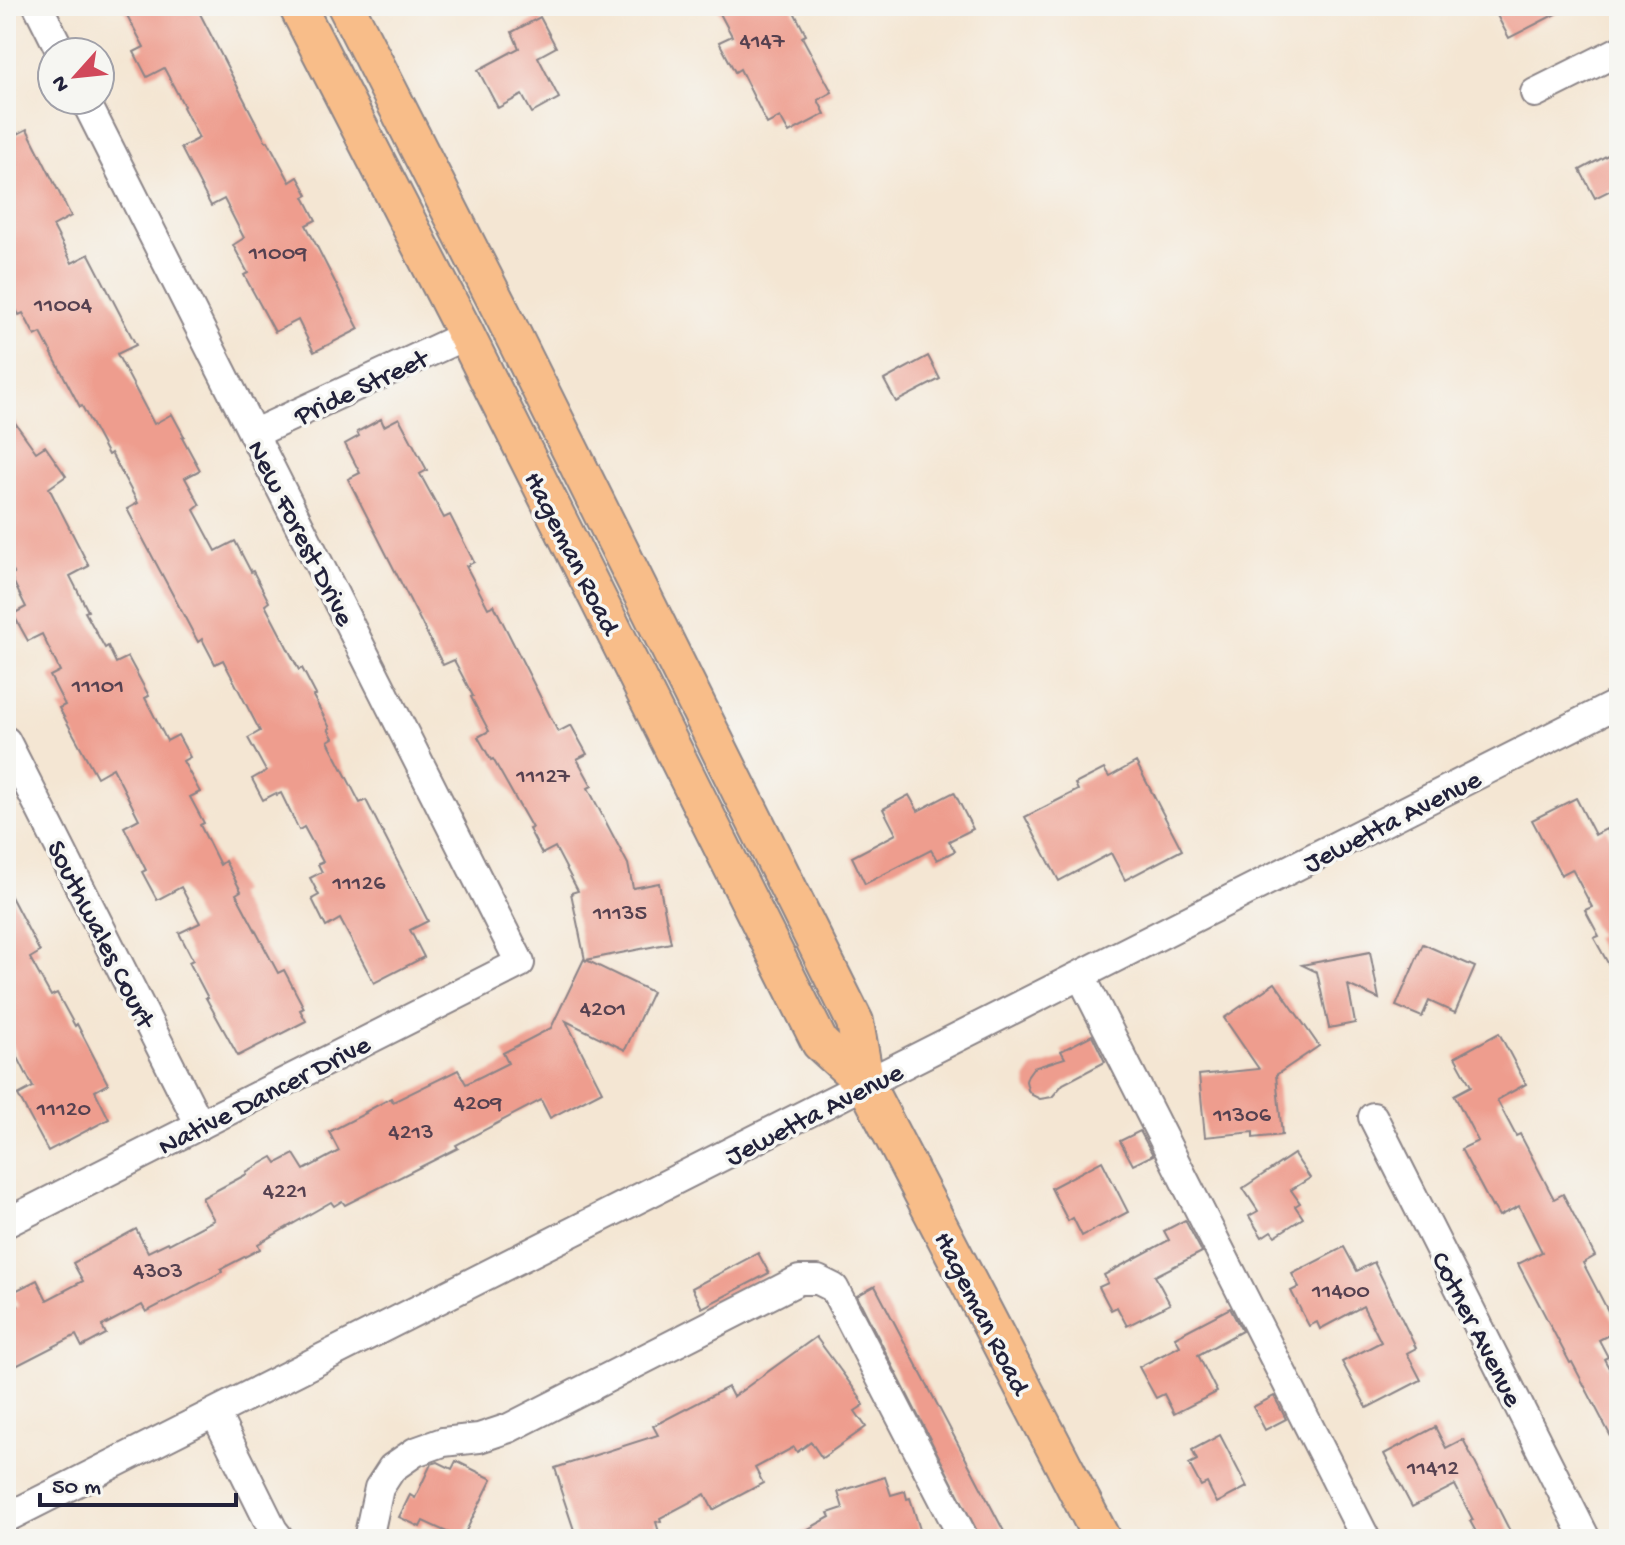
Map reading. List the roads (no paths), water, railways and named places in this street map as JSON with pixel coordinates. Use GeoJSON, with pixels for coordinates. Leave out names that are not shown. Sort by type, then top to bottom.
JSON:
{"type":"FeatureCollection","features":[{"type":"Feature","properties":{"kind":"main road","name":"Hageman Road"},"geometry":{"type":"LineString","coordinates":[[352,8],[855,1022],[866,1085],[1102,1539]]}},
{"type":"Feature","properties":{"kind":"main road","name":"Hageman Road"},"geometry":{"type":"LineString","coordinates":[[303,17],[466,335],[820,1043],[866,1085]]}},
{"type":"Feature","properties":{"kind":"street"},"geometry":{"type":"LineString","coordinates":[[38,6],[53,36]]}},
{"type":"Feature","properties":{"kind":"street"},"geometry":{"type":"LineString","coordinates":[[303,17],[352,8]]}},
{"type":"Feature","properties":{"kind":"street"},"geometry":{"type":"LineString","coordinates":[[1535,93],[1619,51]]}},
{"type":"Feature","properties":{"kind":"street","name":"New Forest Drive"},"geometry":{"type":"LineString","coordinates":[[93,116],[520,963]]}},
{"type":"Feature","properties":{"kind":"street","name":"Pride Street"},"geometry":{"type":"LineString","coordinates":[[253,434],[466,335]]}},
{"type":"Feature","properties":{"kind":"street","name":"Jewetta Avenue"},"geometry":{"type":"LineString","coordinates":[[6,1518],[1618,707]]}},
{"type":"Feature","properties":{"kind":"street","name":"Southwales Court"},"geometry":{"type":"LineString","coordinates":[[6,741],[200,1125]]}},
{"type":"Feature","properties":{"kind":"street","name":"Native Dancer Drive"},"geometry":{"type":"LineString","coordinates":[[6,1223],[520,963]]}},
{"type":"Feature","properties":{"kind":"street"},"geometry":{"type":"LineString","coordinates":[[1081,976],[1366,1539]]}},
{"type":"Feature","properties":{"kind":"street","name":"Cotner Avenue"},"geometry":{"type":"LineString","coordinates":[[1373,1117],[1586,1539]]}},
{"type":"Feature","properties":{"kind":"street"},"geometry":{"type":"LineString","coordinates":[[368,1539],[379,1488],[392,1468],[415,1452],[443,1442],[479,1438],[509,1428],[799,1280],[818,1280],[834,1288],[964,1539]]}},
{"type":"Feature","properties":{"kind":"street"},"geometry":{"type":"LineString","coordinates":[[215,1413],[280,1539]]}}]}
